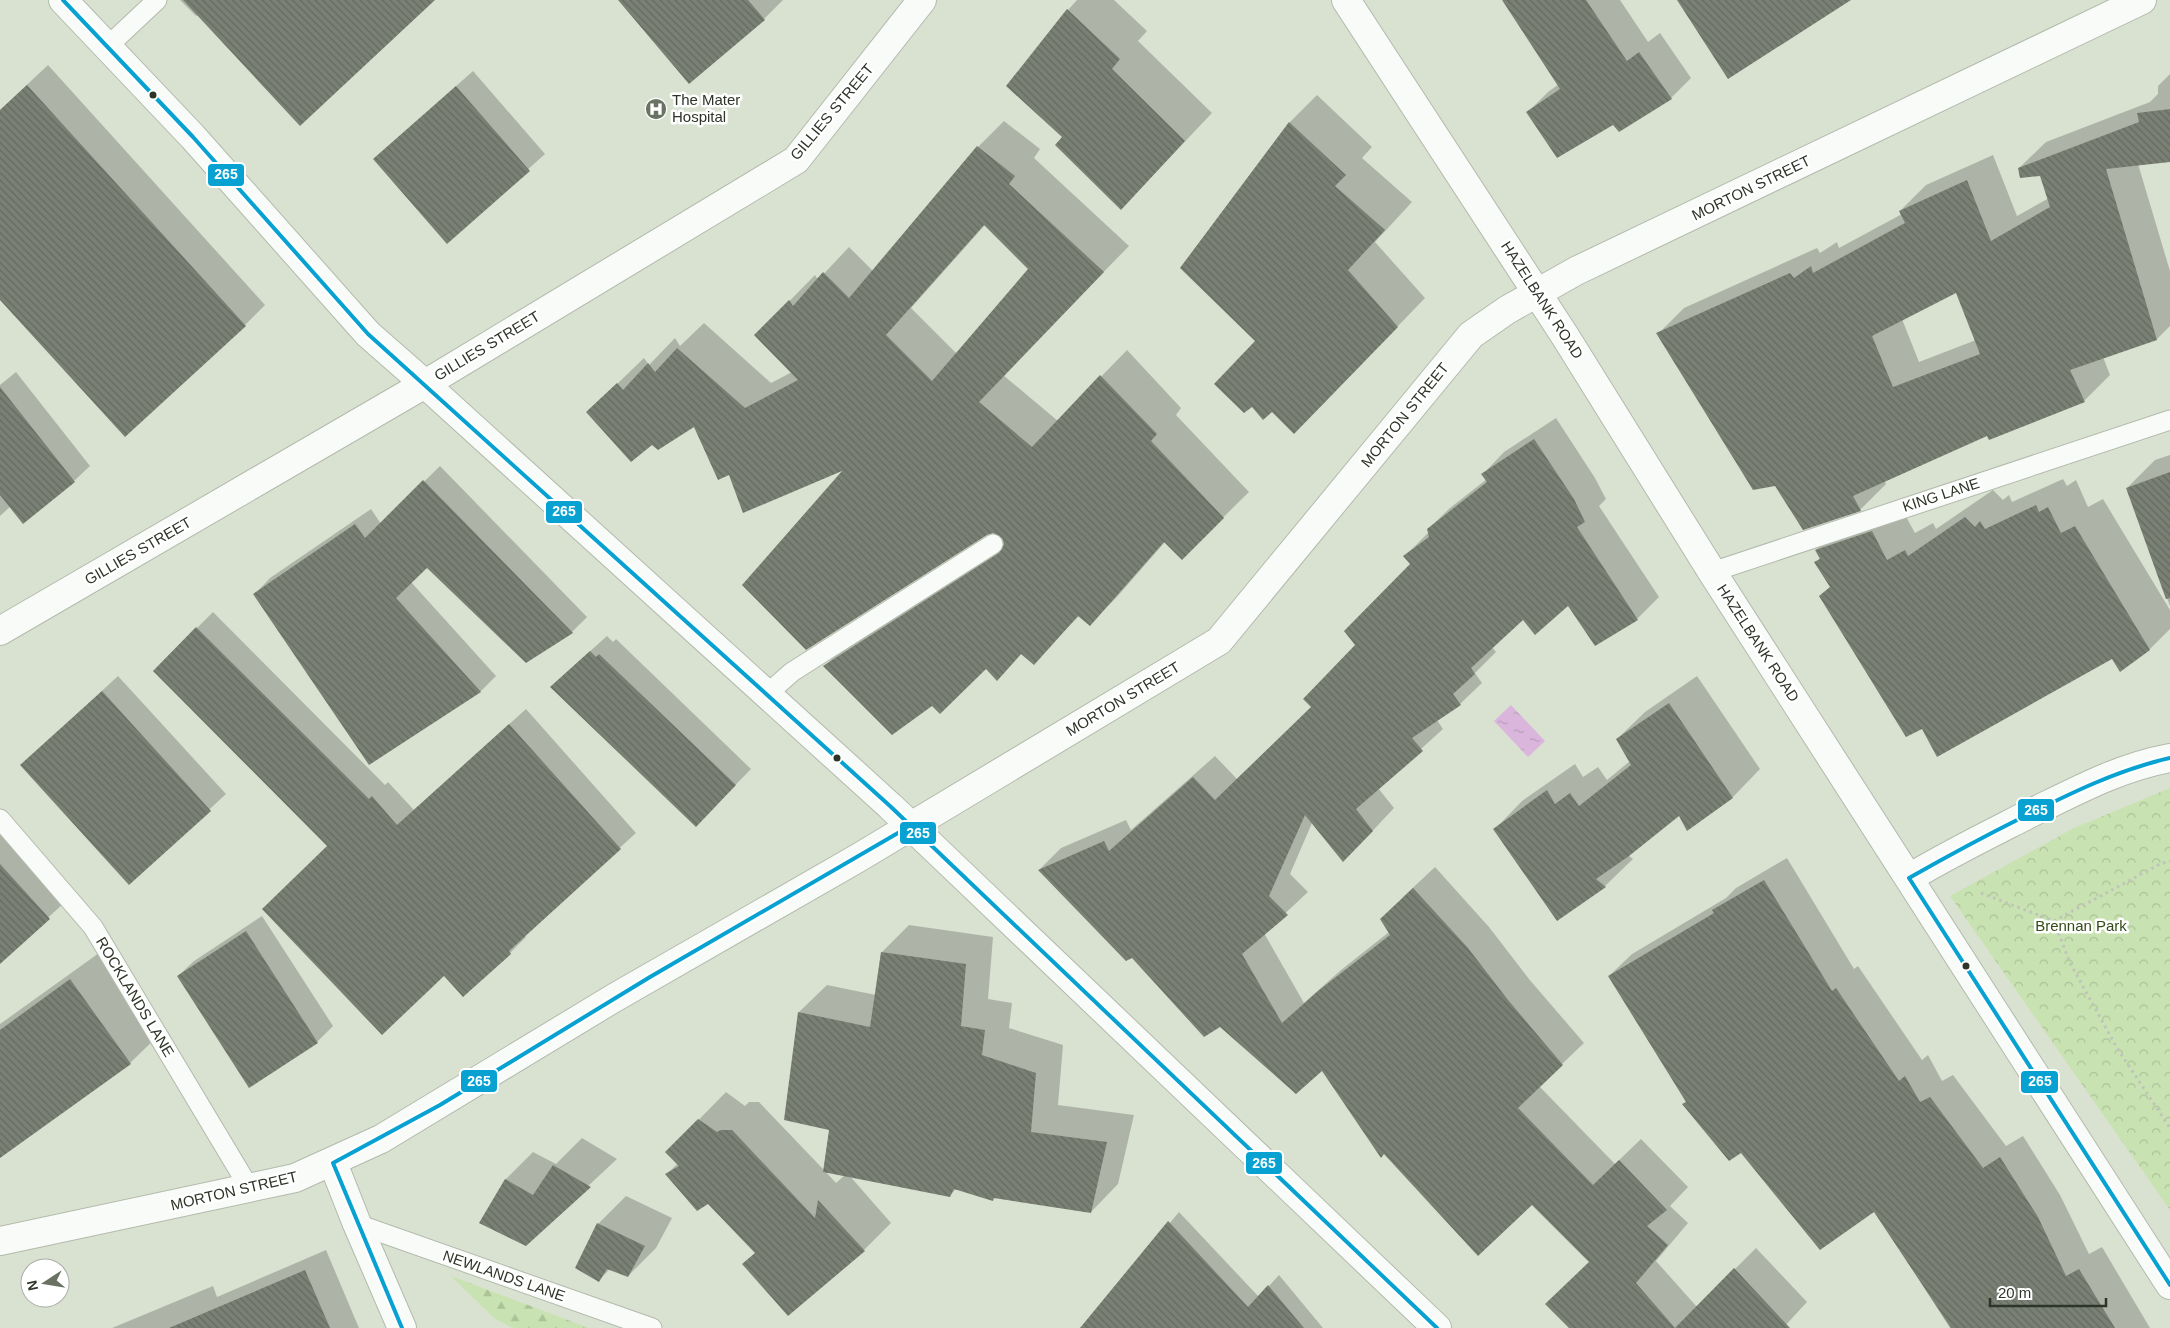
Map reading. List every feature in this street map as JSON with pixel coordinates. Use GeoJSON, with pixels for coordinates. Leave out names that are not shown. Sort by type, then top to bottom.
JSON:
{"type":"FeatureCollection","features":[{"type":"Feature","properties":{"kind":"street"},"geometry":{"type":"LineString","coordinates":[[63,0],[193,137],[368,334],[767,694],[910,826],[1437,1328]]}},
{"type":"Feature","properties":{"kind":"street","name":"GILLIES STREET"},"geometry":{"type":"LineString","coordinates":[[0,631],[425,384],[796,160],[922,0]]}},
{"type":"Feature","properties":{"kind":"street","name":"HAZELBANK ROAD"},"geometry":{"type":"LineString","coordinates":[[1346,0],[1538,293],[1712,572],[2170,1285]]}},
{"type":"Feature","properties":{"kind":"street","name":"MORTON STREET"},"geometry":{"type":"LineString","coordinates":[[0,1241],[250,1189],[294,1178],[333,1163],[381,1139],[614,998],[858,858],[1219,641],[1471,335],[1507,310],[1576,271],[2142,0]]}},
{"type":"Feature","properties":{"kind":"street"},"geometry":{"type":"LineString","coordinates":[[1909,878],[1945,857],[2100,779],[2170,758]]}},
{"type":"Feature","properties":{"kind":"street"},"geometry":{"type":"LineString","coordinates":[[333,1163],[402,1328]]}},
{"type":"Feature","properties":{"kind":"lane"},"geometry":{"type":"LineString","coordinates":[[107,47],[157,0]]}},
{"type":"Feature","properties":{"kind":"lane","name":"KING LANE"},"geometry":{"type":"LineString","coordinates":[[1712,572],[2170,420]]}},
{"type":"Feature","properties":{"kind":"lane"},"geometry":{"type":"LineString","coordinates":[[767,694],[792,672],[993,544]]}},
{"type":"Feature","properties":{"kind":"lane","name":"ROCKLANDS LANE"},"geometry":{"type":"LineString","coordinates":[[0,819],[93,926],[250,1189]]}},
{"type":"Feature","properties":{"kind":"lane","name":"NEWLANDS LANE"},"geometry":{"type":"LineString","coordinates":[[357,1224],[652,1328]]}},
{"type":"Feature","properties":{"kind":"path"},"geometry":{"type":"LineString","coordinates":[[2054,921],[2160,864],[2170,861]]}},
{"type":"Feature","properties":{"kind":"path"},"geometry":{"type":"LineString","coordinates":[[1981,893],[2054,921],[2070,963],[2117,1048],[2170,1128]]}},
{"type":"Feature","properties":{"kind":"green space","name":"Brennan Park"},"geometry":{"type":"Polygon","coordinates":[[[2170,788],[2170,1210],[1950,896],[2074,828],[2170,788]]]}},
{"type":"Feature","properties":{"kind":"green space"},"geometry":{"type":"Polygon","coordinates":[[[451,1276],[589,1328],[513,1328],[495,1319],[451,1276]]]}},
{"type":"Feature","properties":{"kind":"water"},"geometry":{"type":"Polygon","coordinates":[[[1511,705],[1545,741],[1528,757],[1494,721],[1511,705]]]}},
{"type":"Feature","properties":{"kind":"building"},"geometry":{"type":"Polygon","coordinates":[[[183,0],[435,0],[300,126],[183,0]]]}},
{"type":"Feature","properties":{"kind":"building"},"geometry":{"type":"Polygon","coordinates":[[[618,0],[748,0],[765,20],[689,84],[618,0]]]}},
{"type":"Feature","properties":{"kind":"building"},"geometry":{"type":"Polygon","coordinates":[[[1502,0],[1586,0],[1627,61],[1639,52],[1672,99],[1619,132],[1613,125],[1557,158],[1526,112],[1560,89],[1502,0]]]}},
{"type":"Feature","properties":{"kind":"building"},"geometry":{"type":"Polygon","coordinates":[[[1677,0],[1851,0],[1728,79],[1677,0]]]}},
{"type":"Feature","properties":{"kind":"building"},"geometry":{"type":"Polygon","coordinates":[[[1067,9],[1120,59],[1112,69],[1185,141],[1121,210],[1055,145],[1062,137],[1006,86],[1067,9]]]}},
{"type":"Feature","properties":{"kind":"building"},"geometry":{"type":"Polygon","coordinates":[[[27,85],[246,326],[125,437],[0,300],[0,110],[27,85]]]}},
{"type":"Feature","properties":{"kind":"building"},"geometry":{"type":"Polygon","coordinates":[[[456,86],[530,171],[447,244],[373,159],[456,86]]]}},
{"type":"Feature","properties":{"kind":"building"},"geometry":{"type":"Polygon","coordinates":[[[2170,109],[2170,162],[2106,169],[2157,340],[2070,370],[2085,402],[1989,440],[1987,436],[1853,496],[1861,511],[1803,530],[1775,486],[1753,490],[1656,333],[1790,273],[1794,278],[1811,266],[1813,273],[1905,223],[1899,211],[1967,180],[1991,241],[2050,207],[2040,176],[2020,178],[2018,168],[2139,122],[2137,113],[2170,109]],[[1956,293],[1872,336],[1893,387],[1980,354],[1956,293]]]}},
{"type":"Feature","properties":{"kind":"building"},"geometry":{"type":"Polygon","coordinates":[[[1289,122],[1346,175],[1335,186],[1385,230],[1348,270],[1398,327],[1294,434],[1272,412],[1263,420],[1252,407],[1244,413],[1214,384],[1255,341],[1180,268],[1289,122]]]}},
{"type":"Feature","properties":{"kind":"building"},"geometry":{"type":"Polygon","coordinates":[[[977,146],[1015,176],[1009,184],[1104,272],[979,402],[1032,447],[1100,375],[1157,434],[1151,441],[1224,518],[1182,560],[1164,542],[1090,626],[1078,616],[1034,665],[1021,654],[997,681],[986,669],[940,714],[932,706],[892,735],[823,666],[999,553],[1004,544],[1002,538],[993,533],[987,535],[806,650],[742,585],[842,471],[743,513],[729,475],[718,480],[694,427],[658,450],[652,445],[631,462],[586,412],[617,383],[623,390],[648,363],[655,372],[677,348],[745,408],[798,380],[754,335],[789,300],[793,306],[823,272],[849,298],[977,146]],[[984,225],[886,335],[932,381],[1028,269],[984,225]]]}},
{"type":"Feature","properties":{"kind":"building"},"geometry":{"type":"Polygon","coordinates":[[[0,387],[75,482],[23,524],[0,495],[0,387]]]}},
{"type":"Feature","properties":{"kind":"building"},"geometry":{"type":"Polygon","coordinates":[[[1534,439],[1574,499],[1585,522],[1577,527],[1638,620],[1595,646],[1568,606],[1535,635],[1523,620],[1471,668],[1475,674],[1453,694],[1461,705],[1412,738],[1423,751],[1356,809],[1373,831],[1343,862],[1305,815],[1269,896],[1288,915],[1242,954],[1282,1023],[1318,991],[1390,935],[1380,919],[1413,888],[1468,948],[1508,1000],[1563,1065],[1518,1108],[1593,1185],[1619,1160],[1667,1210],[1647,1226],[1668,1245],[1636,1283],[1675,1328],[1569,1328],[1545,1304],[1589,1262],[1532,1205],[1478,1256],[1384,1154],[1381,1158],[1322,1071],[1296,1094],[1220,1027],[1204,1037],[1132,958],[1126,961],[1038,870],[1104,841],[1109,851],[1193,777],[1215,800],[1311,707],[1303,699],[1355,645],[1344,631],[1410,564],[1403,556],[1429,537],[1427,529],[1487,482],[1481,474],[1534,439]]]}},
{"type":"Feature","properties":{"kind":"building"},"geometry":{"type":"Polygon","coordinates":[[[2170,472],[2170,598],[2166,599],[2126,488],[2170,472]]]}},
{"type":"Feature","properties":{"kind":"building"},"geometry":{"type":"Polygon","coordinates":[[[423,480],[573,633],[526,663],[427,568],[396,598],[481,692],[369,765],[253,594],[355,524],[365,538],[423,480]]]}},
{"type":"Feature","properties":{"kind":"building"},"geometry":{"type":"Polygon","coordinates":[[[2036,505],[2039,512],[2048,507],[2061,533],[2075,526],[2150,650],[2120,672],[2112,659],[1937,757],[1922,729],[1906,737],[1819,596],[1830,587],[1814,562],[1820,559],[1815,550],[1872,531],[1887,560],[1905,550],[1908,556],[1965,517],[1975,527],[1980,521],[1985,529],[2036,505]]]}},
{"type":"Feature","properties":{"kind":"building"},"geometry":{"type":"Polygon","coordinates":[[[196,627],[369,799],[372,796],[397,825],[509,724],[621,849],[509,951],[511,954],[463,997],[444,976],[382,1035],[262,909],[327,846],[153,671],[196,627]]]}},
{"type":"Feature","properties":{"kind":"building"},"geometry":{"type":"Polygon","coordinates":[[[590,651],[596,657],[599,654],[736,785],[696,827],[550,687],[590,651]]]}},
{"type":"Feature","properties":{"kind":"building"},"geometry":{"type":"Polygon","coordinates":[[[102,691],[211,811],[129,885],[20,765],[102,691]]]}},
{"type":"Feature","properties":{"kind":"building"},"geometry":{"type":"Polygon","coordinates":[[[1669,703],[1733,798],[1687,831],[1679,816],[1629,856],[1596,879],[1606,887],[1557,921],[1493,829],[1547,790],[1555,804],[1570,793],[1579,806],[1631,765],[1616,739],[1669,703]]]}},
{"type":"Feature","properties":{"kind":"building"},"geometry":{"type":"Polygon","coordinates":[[[0,864],[50,919],[0,964],[0,864]]]}},
{"type":"Feature","properties":{"kind":"building"},"geometry":{"type":"Polygon","coordinates":[[[1764,880],[1832,991],[1836,988],[1899,1081],[1905,1076],[1920,1102],[1930,1097],[1983,1168],[2000,1157],[2038,1217],[2066,1276],[2079,1269],[2115,1328],[1951,1328],[1874,1212],[1820,1250],[1741,1153],[1729,1161],[1682,1104],[1686,1102],[1608,976],[1714,913],[1712,910],[1764,880]]]}},
{"type":"Feature","properties":{"kind":"building"},"geometry":{"type":"Polygon","coordinates":[[[246,931],[318,1043],[249,1088],[177,976],[246,931]]]}},
{"type":"Feature","properties":{"kind":"building"},"geometry":{"type":"Polygon","coordinates":[[[881,952],[966,964],[961,1026],[985,1030],[982,1055],[1036,1073],[1031,1132],[1107,1142],[1091,1213],[994,1198],[993,1201],[954,1189],[950,1197],[823,1172],[829,1130],[784,1120],[798,1012],[870,1027],[881,952]]]}},
{"type":"Feature","properties":{"kind":"building"},"geometry":{"type":"Polygon","coordinates":[[[70,979],[131,1064],[0,1158],[0,1030],[70,979]]]}},
{"type":"Feature","properties":{"kind":"building"},"geometry":{"type":"Polygon","coordinates":[[[698,1119],[717,1132],[732,1130],[815,1218],[818,1200],[865,1251],[788,1316],[742,1264],[755,1253],[708,1204],[697,1211],[665,1174],[679,1166],[665,1152],[698,1119]]]}},
{"type":"Feature","properties":{"kind":"building"},"geometry":{"type":"Polygon","coordinates":[[[553,1165],[591,1187],[526,1246],[479,1223],[505,1179],[533,1195],[553,1165]]]}},
{"type":"Feature","properties":{"kind":"building"},"geometry":{"type":"Polygon","coordinates":[[[1168,1221],[1248,1307],[1268,1285],[1304,1328],[1080,1328],[1168,1221]]]}},
{"type":"Feature","properties":{"kind":"building"},"geometry":{"type":"Polygon","coordinates":[[[597,1223],[645,1246],[628,1277],[607,1269],[599,1282],[575,1268],[597,1223]]]}},
{"type":"Feature","properties":{"kind":"building"},"geometry":{"type":"Polygon","coordinates":[[[1734,1268],[1790,1328],[1675,1328],[1734,1268]]]}},
{"type":"Feature","properties":{"kind":"building"},"geometry":{"type":"Polygon","coordinates":[[[305,1270],[330,1328],[169,1328],[305,1270]]]}},
{"type":"Feature","properties":{"kind":"transit line","name":"265"},"geometry":{"type":"LineString","coordinates":[[63,0],[193,137],[368,334],[890,806],[1437,1328]]}},
{"type":"Feature","properties":{"kind":"transit line","name":"265"},"geometry":{"type":"LineString","coordinates":[[1909,878],[1993,832],[2075,792],[2131,769],[2170,758]]}},
{"type":"Feature","properties":{"kind":"transit line","name":"265"},"geometry":{"type":"LineString","coordinates":[[333,1163],[440,1105],[650,977],[910,826]]}},
{"type":"Feature","properties":{"kind":"transit line","name":"265"},"geometry":{"type":"LineString","coordinates":[[1909,878],[2170,1285]]}},
{"type":"Feature","properties":{"kind":"transit line","name":"265"},"geometry":{"type":"LineString","coordinates":[[333,1163],[402,1328]]}},
{"type":"Feature","properties":{"kind":"place","name":"The Mater Hospital"},"geometry":{"type":"Point","coordinates":[656,109]}}]}
